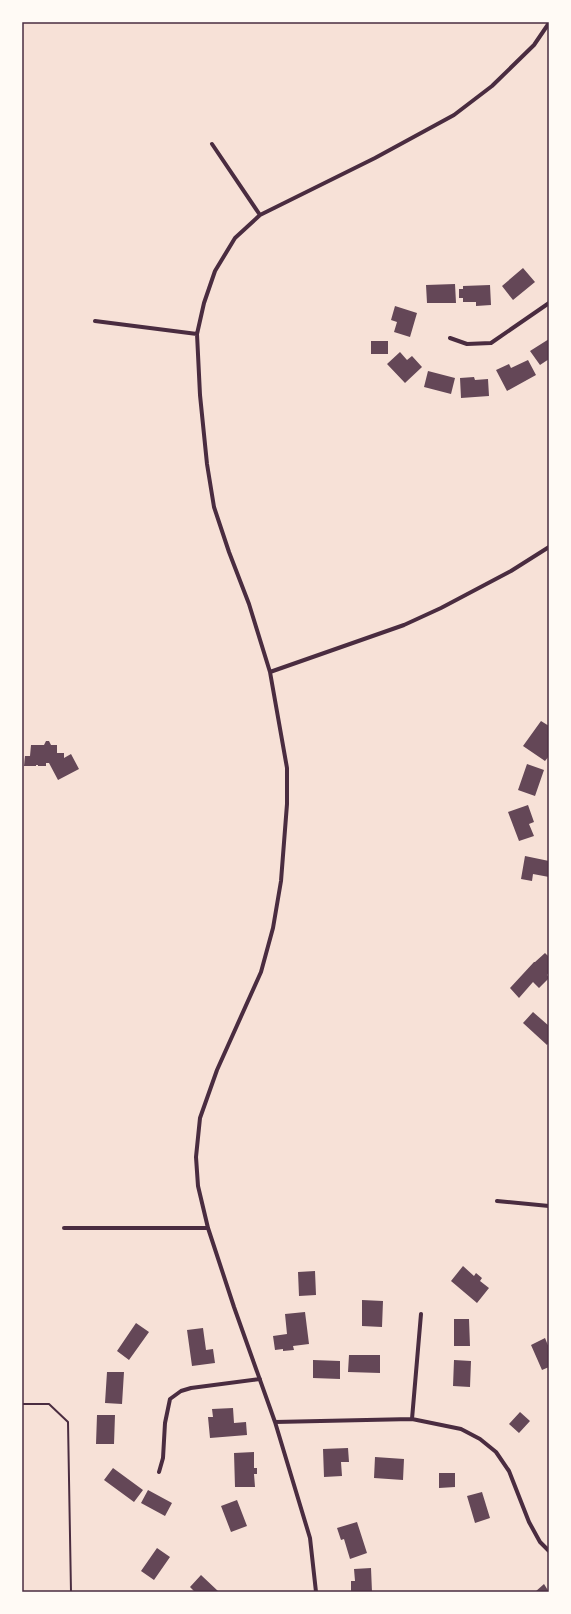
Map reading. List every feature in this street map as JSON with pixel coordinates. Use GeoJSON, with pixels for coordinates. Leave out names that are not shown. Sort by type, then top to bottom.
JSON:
{"type":"FeatureCollection","features":[{"type":"Feature","properties":{"kind":"street"},"geometry":{"type":"LineString","coordinates":[[316,1592],[310,1538],[275,1422],[234,1307],[208,1228],[198,1186],[196,1157],[200,1118],[216,1070],[261,972],[273,928],[281,882],[287,804],[287,768],[270,672],[250,604],[229,552],[214,507],[207,464],[200,395],[197,334],[204,303],[215,271],[235,238],[260,215],[375,158],[454,115],[492,86],[534,45],[549,23]]}},
{"type":"Feature","properties":{"kind":"street"},"geometry":{"type":"LineString","coordinates":[[212,144],[260,215]]}},
{"type":"Feature","properties":{"kind":"street"},"geometry":{"type":"LineString","coordinates":[[450,338],[468,344],[491,343],[549,303]]}},
{"type":"Feature","properties":{"kind":"street"},"geometry":{"type":"LineString","coordinates":[[95,321],[197,334]]}},
{"type":"Feature","properties":{"kind":"street"},"geometry":{"type":"LineString","coordinates":[[270,672],[404,626],[511,571],[549,547]]}},
{"type":"Feature","properties":{"kind":"street"},"geometry":{"type":"LineString","coordinates":[[497,1201],[549,1206]]}},
{"type":"Feature","properties":{"kind":"street"},"geometry":{"type":"LineString","coordinates":[[64,1228],[208,1228]]}},
{"type":"Feature","properties":{"kind":"street"},"geometry":{"type":"LineString","coordinates":[[412,1420],[421,1314]]}},
{"type":"Feature","properties":{"kind":"street"},"geometry":{"type":"LineString","coordinates":[[159,1472],[163,1458],[165,1423],[170,1399],[181,1391],[191,1388],[260,1379]]}},
{"type":"Feature","properties":{"kind":"street"},"geometry":{"type":"LineString","coordinates":[[275,1422],[412,1420],[461,1429],[480,1438],[496,1452],[509,1471],[528,1522],[540,1542],[549,1551]]}},
{"type":"Feature","properties":{"kind":"path"},"geometry":{"type":"LineString","coordinates":[[22,1404],[49,1404],[68,1422],[71,1592]]}},
{"type":"Feature","properties":{"kind":"building"},"geometry":{"type":"Polygon","coordinates":[[[523,268],[535,282],[513,300],[502,286],[523,268]]]}},
{"type":"Feature","properties":{"kind":"building"},"geometry":{"type":"Polygon","coordinates":[[[455,284],[456,303],[427,303],[426,285],[455,284]]]}},
{"type":"Feature","properties":{"kind":"building"},"geometry":{"type":"Polygon","coordinates":[[[490,285],[491,305],[476,306],[476,302],[463,302],[463,298],[459,298],[459,289],[463,289],[463,286],[490,285]]]}},
{"type":"Feature","properties":{"kind":"building"},"geometry":{"type":"Polygon","coordinates":[[[395,306],[417,313],[410,337],[394,332],[397,322],[391,320],[395,306]]]}},
{"type":"Feature","properties":{"kind":"building"},"geometry":{"type":"Polygon","coordinates":[[[549,339],[549,359],[540,365],[530,351],[549,339]]]}},
{"type":"Feature","properties":{"kind":"building"},"geometry":{"type":"Polygon","coordinates":[[[371,341],[388,341],[388,354],[371,354],[371,341]]]}},
{"type":"Feature","properties":{"kind":"building"},"geometry":{"type":"Polygon","coordinates":[[[400,352],[407,360],[412,356],[422,367],[405,383],[387,364],[400,352]]]}},
{"type":"Feature","properties":{"kind":"building"},"geometry":{"type":"Polygon","coordinates":[[[528,360],[536,375],[507,391],[496,370],[509,364],[511,368],[528,360]]]}},
{"type":"Feature","properties":{"kind":"building"},"geometry":{"type":"Polygon","coordinates":[[[428,371],[455,378],[451,394],[424,387],[428,371]]]}},
{"type":"Feature","properties":{"kind":"building"},"geometry":{"type":"Polygon","coordinates":[[[474,377],[475,380],[488,379],[489,396],[461,398],[460,378],[474,377]]]}},
{"type":"Feature","properties":{"kind":"building"},"geometry":{"type":"Polygon","coordinates":[[[541,721],[549,726],[549,756],[545,761],[523,746],[541,721]]]}},
{"type":"Feature","properties":{"kind":"building"},"geometry":{"type":"Polygon","coordinates":[[[46,741],[49,741],[51,745],[57,745],[57,753],[64,753],[64,758],[71,754],[79,769],[58,780],[49,763],[46,763],[46,766],[24,766],[25,756],[30,756],[31,745],[44,745],[46,741]]]}},
{"type":"Feature","properties":{"kind":"building"},"geometry":{"type":"Polygon","coordinates":[[[527,764],[544,770],[535,796],[518,790],[527,764]]]}},
{"type":"Feature","properties":{"kind":"building"},"geometry":{"type":"Polygon","coordinates":[[[528,805],[534,822],[529,824],[534,836],[519,841],[508,812],[528,805]]]}},
{"type":"Feature","properties":{"kind":"building"},"geometry":{"type":"Polygon","coordinates":[[[525,856],[549,861],[549,877],[533,874],[532,881],[521,879],[525,856]]]}},
{"type":"Feature","properties":{"kind":"building"},"geometry":{"type":"Polygon","coordinates":[[[545,953],[549,957],[549,972],[547,975],[549,978],[539,988],[533,982],[519,998],[510,988],[534,962],[545,953]]]}},
{"type":"Feature","properties":{"kind":"building"},"geometry":{"type":"Polygon","coordinates":[[[533,1012],[549,1026],[549,1042],[547,1045],[523,1023],[533,1012]]]}},
{"type":"Feature","properties":{"kind":"building"},"geometry":{"type":"Polygon","coordinates":[[[463,1266],[474,1276],[476,1273],[482,1278],[480,1281],[489,1288],[477,1303],[451,1281],[463,1266]]]}},
{"type":"Feature","properties":{"kind":"building"},"geometry":{"type":"Polygon","coordinates":[[[315,1271],[316,1295],[299,1296],[298,1272],[315,1271]]]}},
{"type":"Feature","properties":{"kind":"building"},"geometry":{"type":"Polygon","coordinates":[[[362,1300],[383,1301],[382,1327],[362,1326],[362,1300]]]}},
{"type":"Feature","properties":{"kind":"building"},"geometry":{"type":"Polygon","coordinates":[[[305,1312],[309,1344],[293,1346],[294,1350],[275,1350],[273,1336],[287,1334],[285,1314],[305,1312]]]}},
{"type":"Feature","properties":{"kind":"building"},"geometry":{"type":"Polygon","coordinates":[[[454,1319],[469,1319],[470,1346],[454,1346],[454,1319]]]}},
{"type":"Feature","properties":{"kind":"building"},"geometry":{"type":"Polygon","coordinates":[[[136,1323],[149,1332],[129,1360],[117,1351],[136,1323]]]}},
{"type":"Feature","properties":{"kind":"building"},"geometry":{"type":"Polygon","coordinates":[[[203,1328],[206,1350],[213,1349],[215,1363],[192,1366],[187,1330],[203,1328]]]}},
{"type":"Feature","properties":{"kind":"building"},"geometry":{"type":"Polygon","coordinates":[[[545,1338],[549,1348],[549,1367],[542,1370],[531,1345],[545,1338]]]}},
{"type":"Feature","properties":{"kind":"building"},"geometry":{"type":"Polygon","coordinates":[[[349,1355],[380,1355],[380,1373],[348,1372],[349,1355]]]}},
{"type":"Feature","properties":{"kind":"building"},"geometry":{"type":"Polygon","coordinates":[[[313,1360],[340,1361],[340,1379],[313,1378],[313,1360]]]}},
{"type":"Feature","properties":{"kind":"building"},"geometry":{"type":"Polygon","coordinates":[[[454,1360],[471,1361],[470,1387],[453,1386],[454,1360]]]}},
{"type":"Feature","properties":{"kind":"building"},"geometry":{"type":"Polygon","coordinates":[[[107,1372],[124,1372],[122,1404],[105,1403],[107,1372]]]}},
{"type":"Feature","properties":{"kind":"building"},"geometry":{"type":"Polygon","coordinates":[[[233,1408],[234,1423],[246,1422],[247,1435],[210,1438],[208,1417],[213,1417],[212,1409],[233,1408]]]}},
{"type":"Feature","properties":{"kind":"building"},"geometry":{"type":"Polygon","coordinates":[[[520,1412],[530,1421],[519,1433],[509,1424],[520,1412]]]}},
{"type":"Feature","properties":{"kind":"building"},"geometry":{"type":"Polygon","coordinates":[[[97,1415],[115,1415],[114,1444],[96,1444],[97,1415]]]}},
{"type":"Feature","properties":{"kind":"building"},"geometry":{"type":"Polygon","coordinates":[[[348,1448],[349,1462],[341,1462],[342,1476],[324,1477],[323,1449],[348,1448]]]}},
{"type":"Feature","properties":{"kind":"building"},"geometry":{"type":"Polygon","coordinates":[[[254,1452],[254,1468],[257,1468],[257,1474],[254,1474],[255,1487],[235,1487],[234,1453],[254,1452]]]}},
{"type":"Feature","properties":{"kind":"building"},"geometry":{"type":"Polygon","coordinates":[[[375,1457],[404,1459],[403,1480],[374,1478],[375,1457]]]}},
{"type":"Feature","properties":{"kind":"building"},"geometry":{"type":"Polygon","coordinates":[[[113,1468],[143,1490],[134,1502],[104,1480],[113,1468]]]}},
{"type":"Feature","properties":{"kind":"building"},"geometry":{"type":"Polygon","coordinates":[[[439,1473],[455,1473],[455,1487],[439,1488],[439,1473]]]}},
{"type":"Feature","properties":{"kind":"building"},"geometry":{"type":"Polygon","coordinates":[[[148,1490],[172,1503],[165,1516],[141,1503],[148,1490]]]}},
{"type":"Feature","properties":{"kind":"building"},"geometry":{"type":"Polygon","coordinates":[[[482,1492],[490,1518],[475,1523],[467,1496],[482,1492]]]}},
{"type":"Feature","properties":{"kind":"building"},"geometry":{"type":"Polygon","coordinates":[[[237,1500],[247,1526],[231,1532],[221,1506],[237,1500]]]}},
{"type":"Feature","properties":{"kind":"building"},"geometry":{"type":"Polygon","coordinates":[[[357,1522],[367,1553],[350,1559],[344,1539],[341,1540],[337,1528],[357,1522]]]}},
{"type":"Feature","properties":{"kind":"building"},"geometry":{"type":"Polygon","coordinates":[[[157,1548],[170,1557],[154,1580],[141,1571],[157,1548]]]}},
{"type":"Feature","properties":{"kind":"building"},"geometry":{"type":"Polygon","coordinates":[[[371,1568],[372,1592],[351,1592],[351,1581],[355,1581],[354,1569],[371,1568]]]}},
{"type":"Feature","properties":{"kind":"building"},"geometry":{"type":"Polygon","coordinates":[[[201,1575],[219,1592],[195,1592],[190,1587],[201,1575]]]}},
{"type":"Feature","properties":{"kind":"building"},"geometry":{"type":"Polygon","coordinates":[[[544,1584],[549,1592],[535,1592],[544,1584]]]}}]}
